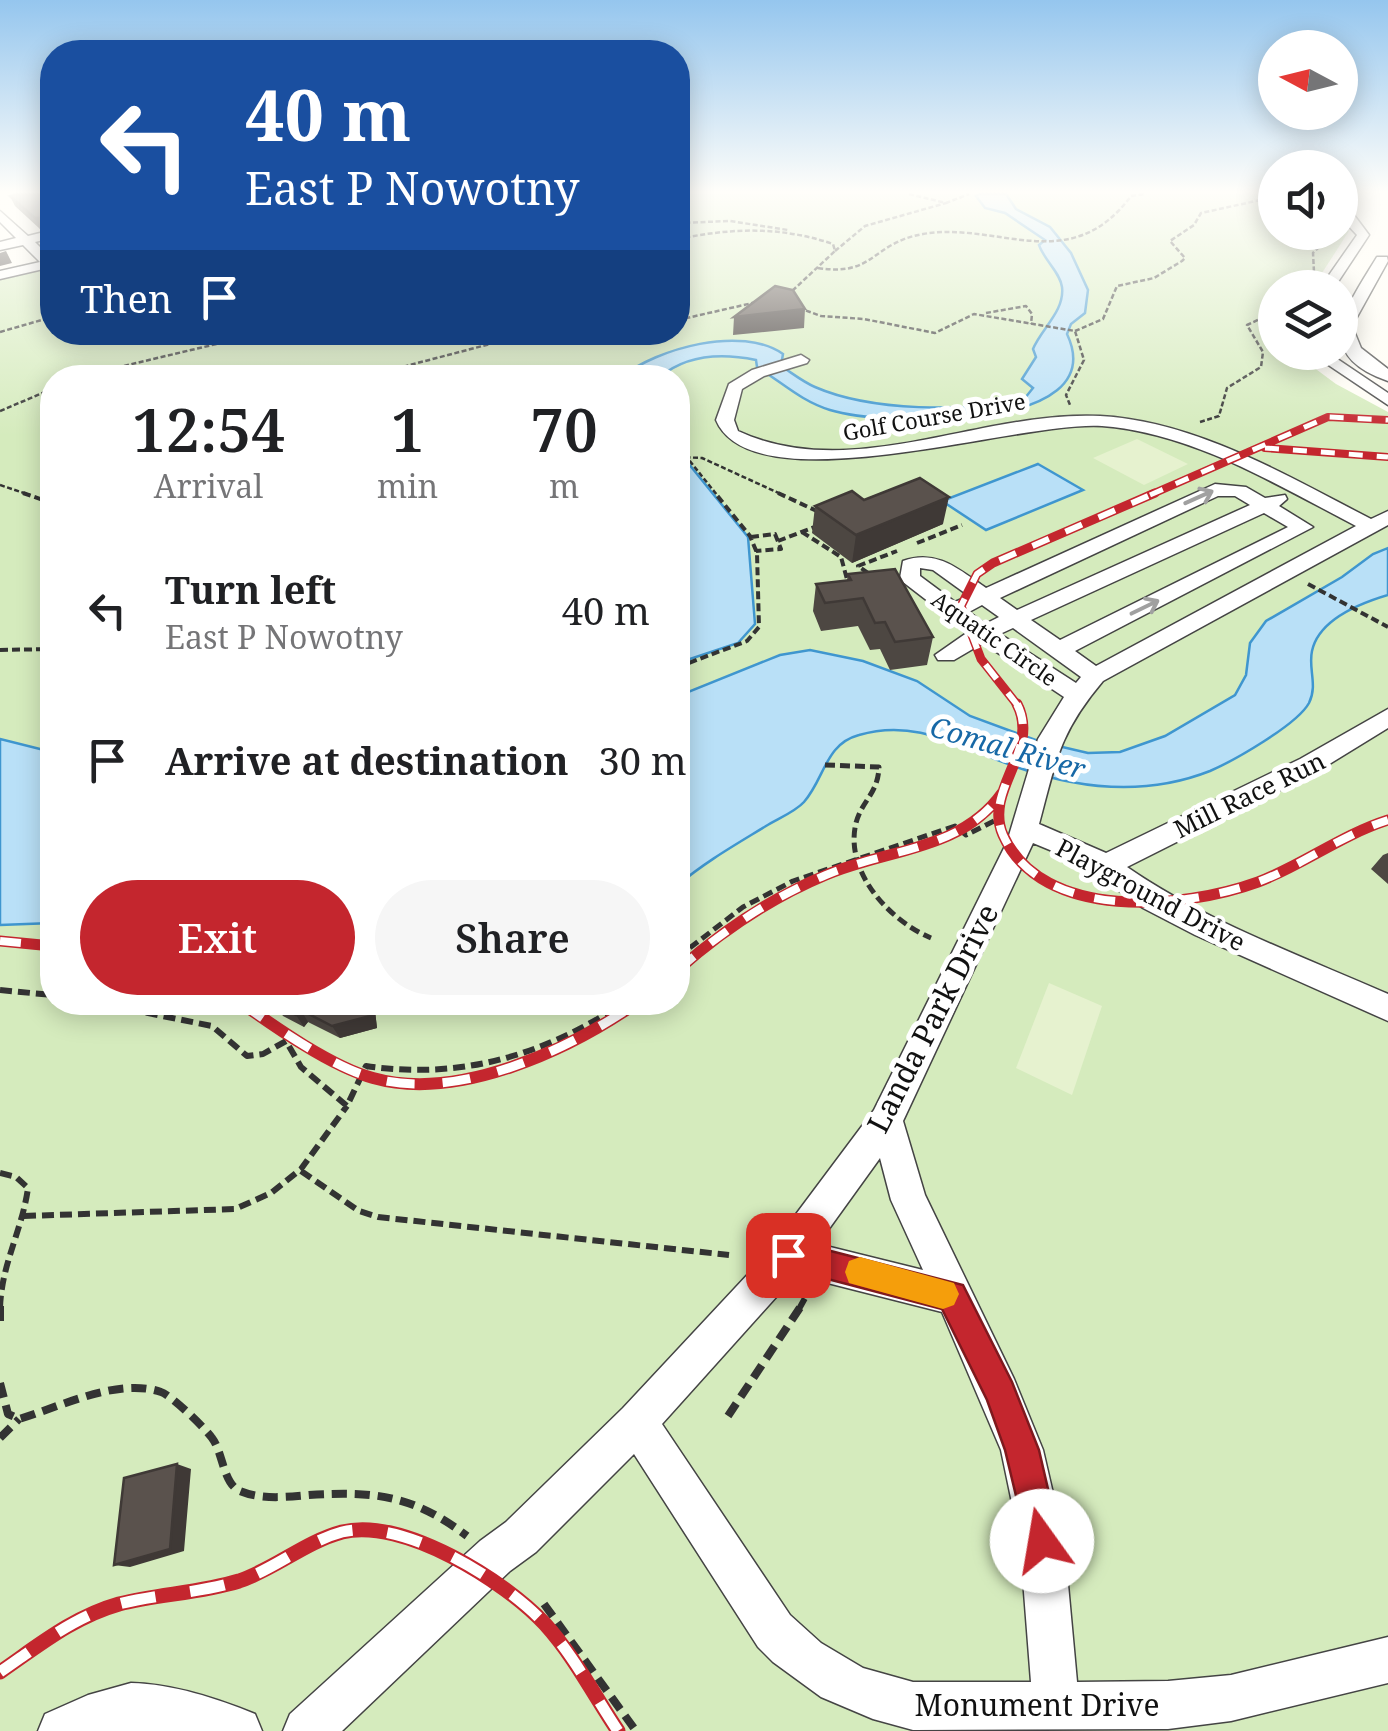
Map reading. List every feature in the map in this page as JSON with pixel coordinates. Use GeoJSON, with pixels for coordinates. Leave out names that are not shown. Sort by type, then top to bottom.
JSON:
{"type":"FeatureCollection","features":[{"type":"Feature","properties":{"kind":"street"},"geometry":{"type":"LineString","coordinates":[[1376,275],[1345,326],[1350,347],[1359,358],[1388,376]]}},
{"type":"Feature","properties":{"kind":"street","name":"Golf Course Drive"},"geometry":{"type":"LineString","coordinates":[[792,362],[758,373],[735,387],[725,426],[737,439],[772,452],[848,456],[1020,423],[1100,420],[1190,440],[1297,490],[1379,522]]}},
{"type":"Feature","properties":{"kind":"street"},"geometry":{"type":"LineString","coordinates":[[1343,370],[1388,400]]}},
{"type":"Feature","properties":{"kind":"street"},"geometry":{"type":"LineString","coordinates":[[953,611],[1215,490],[1239,490],[1303,527],[1058,650]]}},
{"type":"Feature","properties":{"kind":"street"},"geometry":{"type":"LineString","coordinates":[[946,655],[983,633],[1297,490]]}},
{"type":"Feature","properties":{"kind":"street","name":"Landa Park Drive"},"geometry":{"type":"LineString","coordinates":[[307,1731],[494,1556],[522,1538],[637,1422],[801,1268],[886,1121],[1033,788],[1050,739],[1078,694],[1095,676],[1379,522]]}},
{"type":"Feature","properties":{"kind":"street","name":"Aquatic Circle"},"geometry":{"type":"LineString","coordinates":[[1078,694],[983,633],[910,578],[910,565],[922,561],[935,563],[1095,676]]}},
{"type":"Feature","properties":{"kind":"street","name":"Mill Race Run"},"geometry":{"type":"LineString","coordinates":[[1106,865],[1308,765],[1388,717]]}},
{"type":"Feature","properties":{"kind":"street","name":"Playground Drive"},"geometry":{"type":"LineString","coordinates":[[1015,823],[1106,865],[1154,900],[1188,918],[1388,1008]]}},
{"type":"Feature","properties":{"kind":"street"},"geometry":{"type":"LineString","coordinates":[[886,1121],[909,1200],[1000,1394],[1022,1450],[1042,1541],[1056,1706]]}},
{"type":"Feature","properties":{"kind":"street"},"geometry":{"type":"LineString","coordinates":[[801,1268],[952,1296]]}},
{"type":"Feature","properties":{"kind":"street","name":"Monument Drive"},"geometry":{"type":"LineString","coordinates":[[637,1422],[774,1631],[798,1657],[834,1681],[873,1697],[913,1706],[1168,1704],[1231,1698],[1388,1660]]}},
{"type":"Feature","properties":{"kind":"street"},"geometry":{"type":"LineString","coordinates":[[62,1731],[95,1714],[150,1704],[238,1731]]}},
{"type":"Feature","properties":{"kind":"path"},"geometry":{"type":"LineString","coordinates":[[789,293],[810,275]]}},
{"type":"Feature","properties":{"kind":"path"},"geometry":{"type":"LineString","coordinates":[[787,305],[821,316],[864,319],[935,333],[974,314],[1075,331],[1100,323],[1110,310],[1117,286],[1159,275]]}},
{"type":"Feature","properties":{"kind":"path"},"geometry":{"type":"LineString","coordinates":[[690,317],[740,304],[771,301]]}},
{"type":"Feature","properties":{"kind":"path"},"geometry":{"type":"LineString","coordinates":[[983,314],[1026,306],[1032,314],[1031,324]]}},
{"type":"Feature","properties":{"kind":"path"},"geometry":{"type":"LineString","coordinates":[[0,332],[40,320]]}},
{"type":"Feature","properties":{"kind":"path"},"geometry":{"type":"LineString","coordinates":[[1258,320],[1246,326],[1258,344]]}},
{"type":"Feature","properties":{"kind":"path"},"geometry":{"type":"LineString","coordinates":[[1075,331],[1082,344],[1084,368],[1066,395],[1077,408]]}},
{"type":"Feature","properties":{"kind":"path"},"geometry":{"type":"LineString","coordinates":[[128,365],[212,345]]}},
{"type":"Feature","properties":{"kind":"path"},"geometry":{"type":"LineString","coordinates":[[410,365],[486,345]]}},
{"type":"Feature","properties":{"kind":"path"},"geometry":{"type":"LineString","coordinates":[[1192,422],[1219,416],[1227,388],[1258,370]]}},
{"type":"Feature","properties":{"kind":"path"},"geometry":{"type":"LineString","coordinates":[[0,412],[40,395]]}},
{"type":"Feature","properties":{"kind":"path"},"geometry":{"type":"LineString","coordinates":[[690,455],[744,475],[820,512]]}},
{"type":"Feature","properties":{"kind":"path"},"geometry":{"type":"LineString","coordinates":[[690,461],[751,537],[756,552],[758,627],[747,641],[690,662]]}},
{"type":"Feature","properties":{"kind":"path"},"geometry":{"type":"LineString","coordinates":[[0,485],[40,500]]}},
{"type":"Feature","properties":{"kind":"path"},"geometry":{"type":"LineString","coordinates":[[778,541],[818,526]]}},
{"type":"Feature","properties":{"kind":"path"},"geometry":{"type":"LineString","coordinates":[[802,532],[840,557],[848,584]]}},
{"type":"Feature","properties":{"kind":"path"},"geometry":{"type":"LineString","coordinates":[[751,537],[775,534],[782,548],[756,552]]}},
{"type":"Feature","properties":{"kind":"path"},"geometry":{"type":"LineString","coordinates":[[844,567],[858,566]]}},
{"type":"Feature","properties":{"kind":"path"},"geometry":{"type":"LineString","coordinates":[[1305,583],[1388,627]]}},
{"type":"Feature","properties":{"kind":"path"},"geometry":{"type":"LineString","coordinates":[[0,650],[40,648]]}},
{"type":"Feature","properties":{"kind":"path"},"geometry":{"type":"LineString","coordinates":[[825,764],[854,769],[878,767],[878,789],[856,821],[853,844],[890,913],[931,938]]}},
{"type":"Feature","properties":{"kind":"path"},"geometry":{"type":"LineString","coordinates":[[690,948],[742,907],[793,880],[955,826],[966,835],[979,834],[991,821],[1015,823]]}},
{"type":"Feature","properties":{"kind":"path"},"geometry":{"type":"LineString","coordinates":[[0,990],[40,994]]}},
{"type":"Feature","properties":{"kind":"path"},"geometry":{"type":"LineString","coordinates":[[158,1015],[212,1026],[247,1056],[264,1054],[286,1041],[301,1067],[346,1106]]}},
{"type":"Feature","properties":{"kind":"path"},"geometry":{"type":"LineString","coordinates":[[24,1216],[235,1210],[257,1203],[301,1171],[324,1145],[366,1066],[424,1074],[512,1059],[580,1032],[606,1015]]}},
{"type":"Feature","properties":{"kind":"path"},"geometry":{"type":"LineString","coordinates":[[301,1171],[359,1211],[378,1217],[729,1255]]}},
{"type":"Feature","properties":{"kind":"path"},"geometry":{"type":"LineString","coordinates":[[0,1172],[16,1177],[28,1188],[24,1216],[0,1276],[0,1322]]}},
{"type":"Feature","properties":{"kind":"path"},"geometry":{"type":"LineString","coordinates":[[728,1416],[790,1326],[801,1268]]}},
{"type":"Feature","properties":{"kind":"path"},"geometry":{"type":"LineString","coordinates":[[0,1383],[0,1397],[8,1414],[20,1419]]}},
{"type":"Feature","properties":{"kind":"path"},"geometry":{"type":"LineString","coordinates":[[0,1438],[20,1419],[123,1388],[163,1392],[213,1439],[233,1487],[242,1492],[275,1498],[355,1492],[406,1499],[442,1516],[467,1536]]}},
{"type":"Feature","properties":{"kind":"path"},"geometry":{"type":"LineString","coordinates":[[544,1604],[636,1731]]}},
{"type":"Feature","properties":{"kind":"green space"},"geometry":{"type":"Polygon","coordinates":[[[40,275],[40,345],[690,345],[690,275],[1258,275],[1258,370],[1317,370],[1388,412],[1388,1731],[0,1731],[0,280],[40,275]]]}},
{"type":"Feature","properties":{"kind":"green space"},"geometry":{"type":"Polygon","coordinates":[[[1137,439],[1188,464],[1144,485],[1093,458],[1137,439]]]}},
{"type":"Feature","properties":{"kind":"green space"},"geometry":{"type":"Polygon","coordinates":[[[1049,983],[1102,1006],[1072,1095],[1016,1068],[1049,983]]]}},
{"type":"Feature","properties":{"kind":"water"},"geometry":{"type":"Polygon","coordinates":[[[1081,275],[1088,290],[1085,313],[1071,324],[1067,334],[1072,367],[1057,390],[1026,406],[985,416],[895,419],[830,410],[792,391],[757,367],[756,360],[705,358],[679,365],[640,365],[700,344],[745,341],[766,345],[783,354],[781,366],[811,385],[837,395],[919,407],[1002,403],[1025,398],[1033,388],[1022,379],[1036,357],[1033,349],[1060,304],[1062,287],[1058,276],[1081,275]]]}},
{"type":"Feature","properties":{"kind":"water"},"geometry":{"type":"Polygon","coordinates":[[[1038,464],[1083,490],[986,530],[942,501],[1038,464]]]}},
{"type":"Feature","properties":{"kind":"water"},"geometry":{"type":"Polygon","coordinates":[[[690,465],[748,537],[755,624],[738,643],[690,659],[690,465]]]}},
{"type":"Feature","properties":{"kind":"water","name":"Comal River"},"geometry":{"type":"Polygon","coordinates":[[[1388,548],[1388,595],[1354,608],[1323,630],[1312,651],[1313,690],[1309,703],[1292,722],[1264,742],[1210,771],[1160,784],[1110,787],[1060,780],[918,732],[859,735],[848,739],[832,754],[800,806],[690,876],[690,691],[780,655],[810,650],[863,661],[917,681],[970,716],[1041,742],[1088,753],[1120,752],[1165,736],[1235,695],[1246,675],[1250,643],[1266,621],[1342,577],[1388,548]]]}},
{"type":"Feature","properties":{"kind":"water"},"geometry":{"type":"Polygon","coordinates":[[[0,739],[40,749],[40,923],[0,925],[0,739]]]}},
{"type":"Feature","properties":{"kind":"building"},"geometry":{"type":"Polygon","coordinates":[[[775,286],[793,290],[805,309],[734,317],[775,286]]]}},
{"type":"Feature","properties":{"kind":"building"},"geometry":{"type":"Polygon","coordinates":[[[920,478],[949,497],[856,535],[815,506],[852,491],[864,500],[920,478]]]}},
{"type":"Feature","properties":{"kind":"building"},"geometry":{"type":"Polygon","coordinates":[[[895,569],[933,637],[895,642],[885,622],[875,623],[863,598],[825,603],[816,584],[851,580],[848,574],[895,569]]]}},
{"type":"Feature","properties":{"kind":"building"},"geometry":{"type":"Polygon","coordinates":[[[311,1015],[370,1015],[370,1016],[332,1026],[311,1015]]]}},
{"type":"Feature","properties":{"kind":"building"},"geometry":{"type":"Polygon","coordinates":[[[177,1464],[170,1549],[114,1565],[124,1478],[177,1464]]]}},
{"type":"Feature","properties":{"kind":"railway"},"geometry":{"type":"LineString","coordinates":[[1150,495],[1328,417],[1388,420]]}},
{"type":"Feature","properties":{"kind":"railway"},"geometry":{"type":"LineString","coordinates":[[1265,448],[1388,457]]}},
{"type":"Feature","properties":{"kind":"railway"},"geometry":{"type":"LineString","coordinates":[[1017,705],[981,659],[961,606],[977,574],[993,563],[1155,493]]}},
{"type":"Feature","properties":{"kind":"railway"},"geometry":{"type":"LineString","coordinates":[[1017,705],[1022,738],[1000,802],[1003,835],[1022,863],[1049,883],[1081,895],[1155,902],[1227,891],[1275,875],[1388,820]]}},
{"type":"Feature","properties":{"kind":"railway"},"geometry":{"type":"LineString","coordinates":[[690,960],[786,894],[849,866],[921,846],[966,827],[1002,793]]}},
{"type":"Feature","properties":{"kind":"railway"},"geometry":{"type":"LineString","coordinates":[[0,941],[40,945]]}},
{"type":"Feature","properties":{"kind":"railway"},"geometry":{"type":"LineString","coordinates":[[259,1015],[357,1073],[406,1084],[441,1083],[512,1067],[579,1038],[618,1015]]}},
{"type":"Feature","properties":{"kind":"railway"},"geometry":{"type":"LineString","coordinates":[[0,1672],[86,1616],[119,1604],[239,1581],[328,1536],[367,1530],[422,1543],[505,1589],[545,1624],[565,1649],[618,1731]]}},
{"type":"Feature","properties":{"kind":"slow traffic"},"geometry":{"type":"LineString","coordinates":[[860,1272],[943,1294]]}},
{"type":"Feature","properties":{"kind":"route"},"geometry":{"type":"LineString","coordinates":[[788,1255],[952,1296],[1000,1394],[1022,1450],[1042,1541]]}}]}
